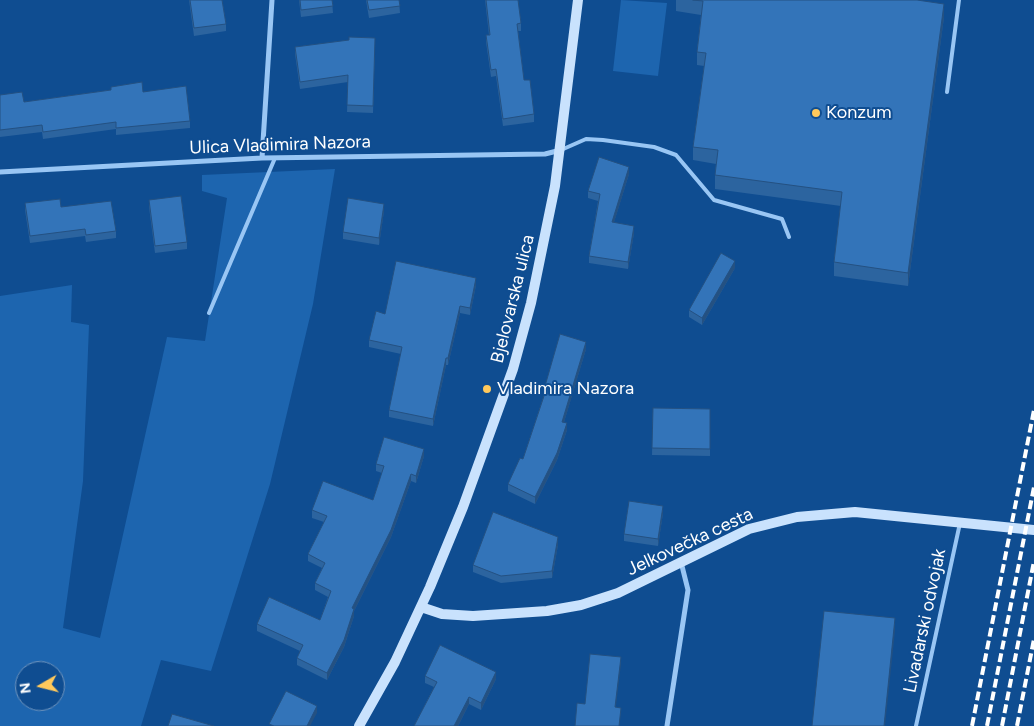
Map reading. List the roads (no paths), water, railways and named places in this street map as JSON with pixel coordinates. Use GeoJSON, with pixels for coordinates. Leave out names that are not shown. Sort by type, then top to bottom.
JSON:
{"type":"FeatureCollection","features":[{"type":"Feature","properties":{"kind":"main road","name":"Bjelovarska ulica"},"geometry":{"type":"LineString","coordinates":[[359,726],[395,662],[421,607],[463,508],[513,369],[541,257],[561,150],[578,0]]}},
{"type":"Feature","properties":{"kind":"main road","name":"Jelkovečka cesta"},"geometry":{"type":"LineString","coordinates":[[421,607],[442,614],[473,616],[547,611],[581,605],[618,593],[749,530],[797,517],[855,512],[1034,530]]}},
{"type":"Feature","properties":{"kind":"street"},"geometry":{"type":"LineString","coordinates":[[262,158],[272,0]]}},
{"type":"Feature","properties":{"kind":"street","name":"Ulica Vladimira Nazora"},"geometry":{"type":"LineString","coordinates":[[0,172],[262,158],[545,154],[561,150]]}},
{"type":"Feature","properties":{"kind":"street"},"geometry":{"type":"LineString","coordinates":[[667,726],[688,590],[681,562]]}},
{"type":"Feature","properties":{"kind":"lane"},"geometry":{"type":"LineString","coordinates":[[947,92],[959,0]]}},
{"type":"Feature","properties":{"kind":"lane"},"geometry":{"type":"LineString","coordinates":[[561,150],[586,139],[654,147],[676,155],[714,200],[782,219],[789,236]]}},
{"type":"Feature","properties":{"kind":"lane"},"geometry":{"type":"LineString","coordinates":[[209,313],[274,158]]}},
{"type":"Feature","properties":{"kind":"lane","name":"Livadarski odvojak"},"geometry":{"type":"LineString","coordinates":[[916,726],[960,522]]}},
{"type":"Feature","properties":{"kind":"railway"},"geometry":{"type":"LineString","coordinates":[[972,726],[1034,410]]}},
{"type":"Feature","properties":{"kind":"railway"},"geometry":{"type":"LineString","coordinates":[[987,726],[1034,487]]}},
{"type":"Feature","properties":{"kind":"railway"},"geometry":{"type":"LineString","coordinates":[[1002,726],[1034,561]]}},
{"type":"Feature","properties":{"kind":"railway"},"geometry":{"type":"LineString","coordinates":[[1017,726],[1034,639]]}},
{"type":"Feature","properties":{"kind":"place","name":"Konzum"},"geometry":{"type":"Point","coordinates":[816,113]}},
{"type":"Feature","properties":{"kind":"place","name":"Vladimira Nazora"},"geometry":{"type":"Point","coordinates":[487,389]}}]}
